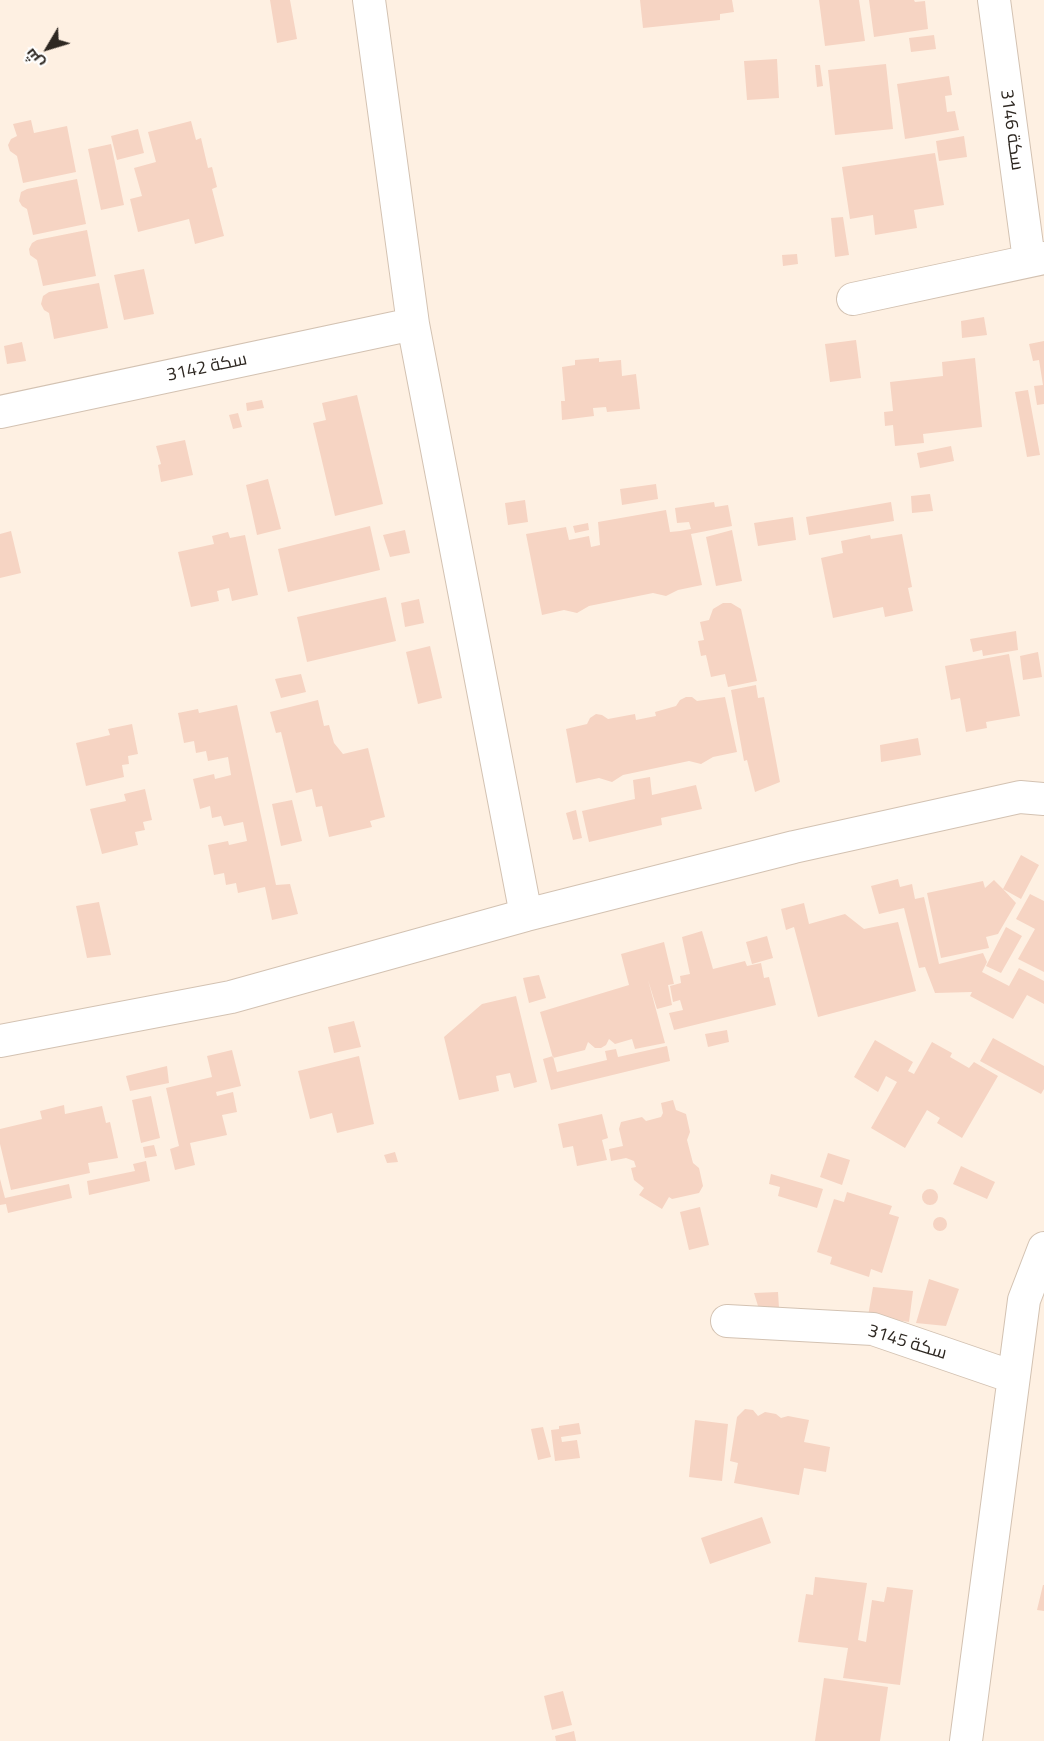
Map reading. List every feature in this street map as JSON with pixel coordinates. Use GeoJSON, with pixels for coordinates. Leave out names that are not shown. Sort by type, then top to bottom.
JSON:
{"type":"FeatureCollection","features":[{"type":"Feature","properties":{"kind":"street"},"geometry":{"type":"LineString","coordinates":[[369,0],[413,324],[526,915]]}},
{"type":"Feature","properties":{"kind":"street","name":"سكة 3146"},"geometry":{"type":"LineString","coordinates":[[853,299],[1037,259],[993,0]]}},
{"type":"Feature","properties":{"kind":"street","name":"سكة 3142"},"geometry":{"type":"LineString","coordinates":[[0,412],[413,324]]}},
{"type":"Feature","properties":{"kind":"street"},"geometry":{"type":"LineString","coordinates":[[0,1041],[231,997],[526,915],[828,840],[1020,797],[1044,799]]}},
{"type":"Feature","properties":{"kind":"street"},"geometry":{"type":"LineString","coordinates":[[966,1741],[1024,1300],[1044,1248]]}},
{"type":"Feature","properties":{"kind":"street","name":"سكة 3145"},"geometry":{"type":"LineString","coordinates":[[727,1321],[873,1329],[1013,1377]]}},
{"type":"Feature","properties":{"kind":"building"},"geometry":{"type":"Polygon","coordinates":[[[270,0],[290,0],[297,39],[277,43],[270,0]]]}},
{"type":"Feature","properties":{"kind":"building"},"geometry":{"type":"Polygon","coordinates":[[[640,0],[732,0],[734,12],[720,14],[720,20],[643,28],[640,0]]]}},
{"type":"Feature","properties":{"kind":"building"},"geometry":{"type":"Polygon","coordinates":[[[819,0],[859,0],[865,41],[825,46],[819,0]]]}},
{"type":"Feature","properties":{"kind":"building"},"geometry":{"type":"Polygon","coordinates":[[[869,0],[925,1],[928,29],[874,37],[869,0]]]}},
{"type":"Feature","properties":{"kind":"building"},"geometry":{"type":"Polygon","coordinates":[[[934,35],[936,49],[911,52],[909,38],[934,35]]]}},
{"type":"Feature","properties":{"kind":"building"},"geometry":{"type":"Polygon","coordinates":[[[777,59],[779,98],[747,100],[744,61],[777,59]]]}},
{"type":"Feature","properties":{"kind":"building"},"geometry":{"type":"Polygon","coordinates":[[[886,64],[893,129],[835,135],[828,70],[886,64]]]}},
{"type":"Feature","properties":{"kind":"building"},"geometry":{"type":"Polygon","coordinates":[[[815,65],[820,65],[823,86],[817,87],[815,65]]]}},
{"type":"Feature","properties":{"kind":"building"},"geometry":{"type":"Polygon","coordinates":[[[949,76],[952,95],[945,96],[947,112],[955,111],[959,130],[905,139],[897,84],[949,76]]]}},
{"type":"Feature","properties":{"kind":"building"},"geometry":{"type":"Polygon","coordinates":[[[31,120],[34,133],[67,126],[76,172],[23,183],[17,156],[10,151],[8,145],[11,139],[17,136],[13,124],[31,120]]]}},
{"type":"Feature","properties":{"kind":"building"},"geometry":{"type":"Polygon","coordinates":[[[191,121],[196,140],[201,138],[208,168],[212,167],[217,187],[212,189],[224,236],[195,244],[189,219],[138,232],[130,199],[142,196],[134,168],[156,162],[148,132],[191,121]]]}},
{"type":"Feature","properties":{"kind":"building"},"geometry":{"type":"Polygon","coordinates":[[[138,129],[144,153],[117,160],[111,136],[138,129]]]}},
{"type":"Feature","properties":{"kind":"building"},"geometry":{"type":"Polygon","coordinates":[[[964,136],[967,157],[939,161],[936,141],[964,136]]]}},
{"type":"Feature","properties":{"kind":"building"},"geometry":{"type":"Polygon","coordinates":[[[111,144],[124,205],[101,210],[88,149],[111,144]]]}},
{"type":"Feature","properties":{"kind":"building"},"geometry":{"type":"Polygon","coordinates":[[[935,153],[944,205],[914,210],[917,228],[875,235],[873,215],[850,219],[842,167],[935,153]]]}},
{"type":"Feature","properties":{"kind":"building"},"geometry":{"type":"Polygon","coordinates":[[[77,179],[86,224],[33,235],[27,209],[19,201],[21,192],[77,179]]]}},
{"type":"Feature","properties":{"kind":"building"},"geometry":{"type":"Polygon","coordinates":[[[843,217],[849,255],[835,257],[831,218],[843,217]]]}},
{"type":"Feature","properties":{"kind":"building"},"geometry":{"type":"Polygon","coordinates":[[[87,230],[96,276],[43,286],[37,260],[30,255],[29,249],[32,243],[87,230]]]}},
{"type":"Feature","properties":{"kind":"building"},"geometry":{"type":"Polygon","coordinates":[[[797,254],[798,264],[783,266],[782,255],[797,254]]]}},
{"type":"Feature","properties":{"kind":"building"},"geometry":{"type":"Polygon","coordinates":[[[144,269],[154,314],[124,320],[114,275],[144,269]]]}},
{"type":"Feature","properties":{"kind":"building"},"geometry":{"type":"Polygon","coordinates":[[[99,283],[108,328],[54,339],[49,313],[41,304],[43,296],[49,292],[99,283]]]}},
{"type":"Feature","properties":{"kind":"building"},"geometry":{"type":"Polygon","coordinates":[[[984,317],[987,335],[962,338],[961,321],[984,317]]]}},
{"type":"Feature","properties":{"kind":"building"},"geometry":{"type":"Polygon","coordinates":[[[856,340],[861,378],[830,382],[825,344],[856,340]]]}},
{"type":"Feature","properties":{"kind":"building"},"geometry":{"type":"Polygon","coordinates":[[[1044,341],[1044,404],[1037,405],[1034,386],[1043,385],[1039,360],[1033,361],[1029,344],[1044,341]]]}},
{"type":"Feature","properties":{"kind":"building"},"geometry":{"type":"Polygon","coordinates":[[[22,342],[26,361],[7,364],[4,346],[22,342]]]}},
{"type":"Feature","properties":{"kind":"building"},"geometry":{"type":"Polygon","coordinates":[[[599,358],[599,362],[621,360],[622,376],[636,374],[640,409],[607,412],[606,407],[593,408],[594,416],[562,420],[561,401],[565,401],[562,367],[575,365],[575,360],[599,358]]]}},
{"type":"Feature","properties":{"kind":"building"},"geometry":{"type":"Polygon","coordinates":[[[975,358],[982,427],[923,434],[924,443],[895,446],[893,425],[885,426],[884,412],[893,411],[890,382],[943,376],[942,362],[975,358]]]}},
{"type":"Feature","properties":{"kind":"building"},"geometry":{"type":"Polygon","coordinates":[[[1028,390],[1040,455],[1027,457],[1015,392],[1028,390]]]}},
{"type":"Feature","properties":{"kind":"building"},"geometry":{"type":"Polygon","coordinates":[[[357,395],[383,504],[335,516],[313,423],[326,420],[322,403],[357,395]]]}},
{"type":"Feature","properties":{"kind":"building"},"geometry":{"type":"Polygon","coordinates":[[[262,400],[264,408],[247,411],[246,403],[262,400]]]}},
{"type":"Feature","properties":{"kind":"building"},"geometry":{"type":"Polygon","coordinates":[[[238,413],[242,427],[233,429],[229,415],[238,413]]]}},
{"type":"Feature","properties":{"kind":"building"},"geometry":{"type":"Polygon","coordinates":[[[185,440],[193,475],[161,482],[158,465],[161,464],[156,446],[185,440]]]}},
{"type":"Feature","properties":{"kind":"building"},"geometry":{"type":"Polygon","coordinates":[[[951,446],[954,461],[920,468],[917,453],[951,446]]]}},
{"type":"Feature","properties":{"kind":"building"},"geometry":{"type":"Polygon","coordinates":[[[268,479],[281,529],[257,535],[246,485],[268,479]]]}},
{"type":"Feature","properties":{"kind":"building"},"geometry":{"type":"Polygon","coordinates":[[[656,484],[658,499],[622,505],[620,489],[656,484]]]}},
{"type":"Feature","properties":{"kind":"building"},"geometry":{"type":"Polygon","coordinates":[[[930,494],[933,511],[912,513],[911,496],[930,494]]]}},
{"type":"Feature","properties":{"kind":"building"},"geometry":{"type":"Polygon","coordinates":[[[525,500],[528,522],[508,525],[505,503],[525,500]]]}},
{"type":"Feature","properties":{"kind":"building"},"geometry":{"type":"Polygon","coordinates":[[[714,502],[715,507],[728,505],[732,526],[691,534],[702,585],[678,590],[666,596],[653,593],[589,606],[577,613],[564,610],[542,615],[526,534],[566,527],[569,540],[589,536],[591,547],[600,545],[598,522],[666,510],[670,532],[680,531],[691,529],[689,522],[677,523],[675,508],[714,502]]]}},
{"type":"Feature","properties":{"kind":"building"},"geometry":{"type":"Polygon","coordinates":[[[891,502],[894,521],[809,535],[806,517],[891,502]]]}},
{"type":"Feature","properties":{"kind":"building"},"geometry":{"type":"Polygon","coordinates":[[[793,517],[796,540],[758,546],[754,523],[793,517]]]}},
{"type":"Feature","properties":{"kind":"building"},"geometry":{"type":"Polygon","coordinates":[[[588,523],[589,530],[575,533],[573,526],[588,523]]]}},
{"type":"Feature","properties":{"kind":"building"},"geometry":{"type":"Polygon","coordinates":[[[370,526],[380,570],[288,592],[278,549],[370,526]]]}},
{"type":"Feature","properties":{"kind":"building"},"geometry":{"type":"Polygon","coordinates":[[[405,530],[410,553],[390,557],[383,535],[405,530]]]}},
{"type":"Feature","properties":{"kind":"building"},"geometry":{"type":"Polygon","coordinates":[[[732,530],[742,581],[716,586],[706,537],[732,530]]]}},
{"type":"Feature","properties":{"kind":"building"},"geometry":{"type":"Polygon","coordinates":[[[11,531],[21,573],[0,578],[0,534],[11,531]]]}},
{"type":"Feature","properties":{"kind":"building"},"geometry":{"type":"Polygon","coordinates":[[[228,532],[230,538],[245,535],[258,595],[232,601],[229,588],[217,591],[219,601],[191,607],[178,552],[214,544],[212,536],[228,532]]]}},
{"type":"Feature","properties":{"kind":"building"},"geometry":{"type":"Polygon","coordinates":[[[902,534],[912,587],[908,588],[913,611],[885,617],[883,607],[833,618],[821,558],[843,553],[841,541],[870,535],[871,539],[902,534]]]}},
{"type":"Feature","properties":{"kind":"building"},"geometry":{"type":"Polygon","coordinates":[[[386,597],[396,641],[307,662],[297,617],[386,597]]]}},
{"type":"Feature","properties":{"kind":"building"},"geometry":{"type":"Polygon","coordinates":[[[419,599],[424,623],[405,627],[401,603],[419,599]]]}},
{"type":"Feature","properties":{"kind":"building"},"geometry":{"type":"Polygon","coordinates":[[[723,603],[731,603],[741,609],[757,681],[728,687],[725,674],[711,677],[706,655],[701,656],[698,641],[704,640],[700,622],[709,620],[713,609],[723,603]]]}},
{"type":"Feature","properties":{"kind":"building"},"geometry":{"type":"Polygon","coordinates":[[[1016,631],[1018,650],[983,656],[982,650],[973,652],[970,639],[1016,631]]]}},
{"type":"Feature","properties":{"kind":"building"},"geometry":{"type":"Polygon","coordinates":[[[430,646],[442,698],[418,704],[406,652],[430,646]]]}},
{"type":"Feature","properties":{"kind":"building"},"geometry":{"type":"Polygon","coordinates":[[[1038,652],[1042,677],[1023,680],[1020,656],[1038,652]]]}},
{"type":"Feature","properties":{"kind":"building"},"geometry":{"type":"Polygon","coordinates":[[[1009,654],[1020,716],[986,722],[987,728],[966,732],[960,698],[951,700],[945,666],[1009,654]]]}},
{"type":"Feature","properties":{"kind":"building"},"geometry":{"type":"Polygon","coordinates":[[[301,674],[306,692],[281,698],[275,679],[301,674]]]}},
{"type":"Feature","properties":{"kind":"building"},"geometry":{"type":"Polygon","coordinates":[[[756,685],[758,698],[764,697],[780,782],[755,792],[747,760],[744,761],[731,690],[756,685]]]}},
{"type":"Feature","properties":{"kind":"building"},"geometry":{"type":"Polygon","coordinates":[[[686,697],[692,697],[697,701],[725,697],[737,752],[713,757],[701,764],[689,761],[623,775],[612,782],[599,778],[576,783],[566,729],[587,724],[596,714],[608,719],[635,714],[636,720],[656,716],[655,712],[676,706],[686,697]]]}},
{"type":"Feature","properties":{"kind":"building"},"geometry":{"type":"Polygon","coordinates":[[[318,700],[324,726],[329,725],[334,743],[343,754],[368,748],[385,817],[370,821],[372,827],[329,837],[322,806],[316,807],[312,789],[296,793],[281,732],[276,733],[270,712],[318,700]]]}},
{"type":"Feature","properties":{"kind":"building"},"geometry":{"type":"Polygon","coordinates":[[[237,705],[276,885],[290,884],[298,914],[272,920],[265,887],[238,893],[236,883],[226,885],[224,873],[214,875],[208,845],[228,841],[229,845],[247,841],[243,822],[224,826],[221,816],[212,818],[210,806],[200,809],[193,779],[214,774],[215,779],[231,775],[228,757],[208,761],[206,751],[196,753],[194,741],[184,743],[178,713],[198,709],[199,713],[237,705]]]}},
{"type":"Feature","properties":{"kind":"building"},"geometry":{"type":"Polygon","coordinates":[[[132,724],[138,754],[128,756],[129,764],[122,765],[124,777],[86,786],[76,743],[110,735],[108,729],[132,724]]]}},
{"type":"Feature","properties":{"kind":"building"},"geometry":{"type":"Polygon","coordinates":[[[918,738],[921,755],[881,762],[880,745],[918,738]]]}},
{"type":"Feature","properties":{"kind":"building"},"geometry":{"type":"Polygon","coordinates":[[[650,777],[652,795],[696,785],[702,809],[661,818],[662,825],[589,842],[582,811],[635,799],[633,780],[650,777]]]}},
{"type":"Feature","properties":{"kind":"building"},"geometry":{"type":"Polygon","coordinates":[[[145,789],[152,820],[143,822],[145,830],[135,832],[138,845],[102,854],[90,809],[126,801],[124,794],[145,789]]]}},
{"type":"Feature","properties":{"kind":"building"},"geometry":{"type":"Polygon","coordinates":[[[292,800],[302,841],[281,846],[272,804],[292,800]]]}},
{"type":"Feature","properties":{"kind":"building"},"geometry":{"type":"Polygon","coordinates":[[[576,810],[582,838],[573,840],[566,813],[576,810]]]}},
{"type":"Feature","properties":{"kind":"building"},"geometry":{"type":"Polygon","coordinates":[[[1021,855],[1039,865],[1021,899],[1003,889],[1021,855]]]}},
{"type":"Feature","properties":{"kind":"building"},"geometry":{"type":"Polygon","coordinates":[[[898,879],[900,887],[912,884],[915,899],[924,897],[939,964],[983,953],[987,962],[982,972],[1009,986],[1019,968],[1044,981],[1044,1004],[1027,995],[1013,1019],[970,996],[972,992],[935,993],[925,967],[919,968],[904,908],[879,914],[871,886],[898,879]]]}},
{"type":"Feature","properties":{"kind":"building"},"geometry":{"type":"Polygon","coordinates":[[[994,880],[1016,903],[998,934],[986,937],[989,948],[941,958],[927,893],[983,881],[985,888],[994,880]]]}},
{"type":"Feature","properties":{"kind":"building"},"geometry":{"type":"Polygon","coordinates":[[[1030,894],[1044,901],[1044,972],[1018,959],[1035,929],[1016,919],[1030,894]]]}},
{"type":"Feature","properties":{"kind":"building"},"geometry":{"type":"Polygon","coordinates":[[[99,902],[111,955],[87,958],[76,906],[99,902]]]}},
{"type":"Feature","properties":{"kind":"building"},"geometry":{"type":"Polygon","coordinates":[[[804,903],[809,924],[845,914],[864,929],[898,922],[916,991],[818,1017],[794,927],[786,930],[781,909],[804,903]]]}},
{"type":"Feature","properties":{"kind":"building"},"geometry":{"type":"Polygon","coordinates":[[[1006,927],[1022,936],[1001,973],[986,966],[1006,927]]]}},
{"type":"Feature","properties":{"kind":"building"},"geometry":{"type":"Polygon","coordinates":[[[702,931],[713,969],[745,961],[747,966],[761,963],[764,978],[769,977],[776,1005],[674,1030],[669,1013],[683,1010],[680,1000],[673,1002],[670,986],[681,983],[680,976],[690,974],[682,937],[702,931]]]}},
{"type":"Feature","properties":{"kind":"building"},"geometry":{"type":"Polygon","coordinates":[[[767,936],[773,958],[752,964],[746,942],[767,936]]]}},
{"type":"Feature","properties":{"kind":"building"},"geometry":{"type":"Polygon","coordinates":[[[664,942],[674,984],[668,985],[672,1005],[657,1009],[648,980],[665,1043],[635,1049],[632,1039],[615,1044],[609,1039],[601,1048],[595,1048],[588,1042],[585,1050],[553,1058],[540,1012],[629,985],[621,954],[664,942]]]}},
{"type":"Feature","properties":{"kind":"building"},"geometry":{"type":"Polygon","coordinates":[[[539,975],[546,998],[529,1003],[523,978],[539,975]]]}},
{"type":"Feature","properties":{"kind":"building"},"geometry":{"type":"Polygon","coordinates":[[[516,996],[537,1082],[514,1088],[510,1073],[496,1076],[499,1091],[459,1100],[444,1037],[482,1004],[516,996]]]}},
{"type":"Feature","properties":{"kind":"building"},"geometry":{"type":"Polygon","coordinates":[[[354,1021],[361,1047],[334,1053],[328,1027],[354,1021]]]}},
{"type":"Feature","properties":{"kind":"building"},"geometry":{"type":"Polygon","coordinates":[[[727,1030],[729,1042],[708,1047],[705,1034],[727,1030]]]}},
{"type":"Feature","properties":{"kind":"building"},"geometry":{"type":"Polygon","coordinates":[[[993,1038],[1044,1066],[1044,1089],[1041,1094],[980,1061],[993,1038]]]}},
{"type":"Feature","properties":{"kind":"building"},"geometry":{"type":"Polygon","coordinates":[[[875,1040],[913,1062],[908,1071],[914,1074],[932,1042],[952,1053],[950,1057],[969,1068],[974,1062],[998,1076],[962,1138],[937,1123],[940,1118],[927,1110],[905,1148],[871,1128],[897,1082],[886,1076],[878,1092],[854,1077],[875,1040]]]}},
{"type":"Feature","properties":{"kind":"building"},"geometry":{"type":"Polygon","coordinates":[[[667,1046],[670,1061],[551,1090],[543,1059],[553,1056],[557,1072],[607,1060],[605,1051],[616,1049],[618,1057],[667,1046]]]}},
{"type":"Feature","properties":{"kind":"building"},"geometry":{"type":"Polygon","coordinates":[[[232,1050],[241,1086],[216,1092],[217,1096],[233,1092],[237,1112],[222,1115],[227,1135],[190,1143],[195,1165],[175,1170],[170,1149],[179,1146],[166,1088],[212,1077],[207,1056],[232,1050]]]}},
{"type":"Feature","properties":{"kind":"building"},"geometry":{"type":"Polygon","coordinates":[[[359,1056],[374,1124],[337,1133],[332,1113],[310,1119],[298,1071],[359,1056]]]}},
{"type":"Feature","properties":{"kind":"building"},"geometry":{"type":"Polygon","coordinates":[[[167,1066],[169,1083],[130,1091],[126,1076],[167,1066]]]}},
{"type":"Feature","properties":{"kind":"building"},"geometry":{"type":"Polygon","coordinates":[[[151,1096],[160,1138],[141,1143],[132,1100],[151,1096]]]}},
{"type":"Feature","properties":{"kind":"building"},"geometry":{"type":"Polygon","coordinates":[[[673,1100],[676,1110],[686,1114],[690,1132],[687,1140],[693,1163],[699,1168],[703,1186],[699,1193],[672,1199],[669,1197],[662,1209],[639,1195],[644,1188],[634,1180],[631,1168],[636,1167],[634,1161],[626,1158],[611,1161],[609,1149],[623,1146],[619,1129],[621,1122],[642,1117],[646,1121],[661,1117],[663,1113],[661,1103],[673,1100]]]}},
{"type":"Feature","properties":{"kind":"building"},"geometry":{"type":"Polygon","coordinates":[[[64,1105],[65,1114],[102,1106],[106,1123],[110,1122],[118,1158],[88,1163],[90,1173],[11,1190],[0,1144],[0,1129],[42,1119],[40,1111],[64,1105]]]}},
{"type":"Feature","properties":{"kind":"building"},"geometry":{"type":"Polygon","coordinates":[[[602,1114],[608,1138],[602,1140],[607,1160],[577,1166],[573,1146],[563,1148],[558,1124],[602,1114]]]}},
{"type":"Feature","properties":{"kind":"building"},"geometry":{"type":"Polygon","coordinates":[[[154,1145],[157,1156],[145,1158],[143,1147],[154,1145]]]}},
{"type":"Feature","properties":{"kind":"building"},"geometry":{"type":"Polygon","coordinates":[[[395,1152],[398,1162],[387,1163],[384,1155],[395,1152]]]}},
{"type":"Feature","properties":{"kind":"building"},"geometry":{"type":"Polygon","coordinates":[[[828,1153],[850,1160],[842,1185],[820,1177],[828,1153]]]}},
{"type":"Feature","properties":{"kind":"building"},"geometry":{"type":"Polygon","coordinates":[[[146,1161],[150,1181],[89,1195],[87,1181],[135,1171],[133,1164],[146,1161]]]}},
{"type":"Feature","properties":{"kind":"building"},"geometry":{"type":"Polygon","coordinates":[[[961,1166],[995,1182],[987,1199],[953,1184],[961,1166]]]}},
{"type":"Feature","properties":{"kind":"building"},"geometry":{"type":"Polygon","coordinates":[[[771,1174],[823,1189],[817,1208],[778,1196],[780,1187],[769,1184],[771,1174]]]}},
{"type":"Feature","properties":{"kind":"building"},"geometry":{"type":"Polygon","coordinates":[[[0,1179],[5,1198],[69,1184],[72,1198],[8,1213],[6,1204],[0,1205],[0,1179]]]}},
{"type":"Feature","properties":{"kind":"building"},"geometry":{"type":"Polygon","coordinates":[[[927,1189],[933,1189],[938,1197],[936,1203],[927,1205],[922,1200],[922,1194],[927,1189]]]}},
{"type":"Feature","properties":{"kind":"building"},"geometry":{"type":"Polygon","coordinates":[[[847,1192],[892,1206],[889,1214],[899,1217],[882,1273],[871,1269],[869,1277],[830,1264],[832,1257],[817,1252],[834,1199],[844,1202],[847,1192]]]}},
{"type":"Feature","properties":{"kind":"building"},"geometry":{"type":"Polygon","coordinates":[[[700,1207],[709,1245],[689,1250],[680,1212],[700,1207]]]}},
{"type":"Feature","properties":{"kind":"building"},"geometry":{"type":"Polygon","coordinates":[[[940,1217],[945,1219],[947,1224],[945,1229],[940,1231],[935,1229],[933,1224],[935,1219],[940,1217]]]}},
{"type":"Feature","properties":{"kind":"building"},"geometry":{"type":"Polygon","coordinates":[[[929,1279],[959,1289],[946,1326],[916,1323],[929,1279]]]}},
{"type":"Feature","properties":{"kind":"building"},"geometry":{"type":"Polygon","coordinates":[[[873,1287],[913,1291],[909,1322],[868,1316],[873,1287]]]}},
{"type":"Feature","properties":{"kind":"building"},"geometry":{"type":"Polygon","coordinates":[[[778,1292],[779,1308],[758,1306],[754,1293],[778,1292]]]}},
{"type":"Feature","properties":{"kind":"building"},"geometry":{"type":"Polygon","coordinates":[[[745,1409],[753,1410],[758,1416],[765,1412],[776,1414],[781,1418],[788,1416],[809,1420],[804,1442],[830,1447],[826,1472],[804,1468],[799,1495],[734,1483],[738,1463],[730,1461],[737,1417],[745,1409]]]}},
{"type":"Feature","properties":{"kind":"building"},"geometry":{"type":"Polygon","coordinates":[[[695,1420],[728,1424],[722,1481],[689,1477],[695,1420]]]}},
{"type":"Feature","properties":{"kind":"building"},"geometry":{"type":"Polygon","coordinates":[[[579,1423],[581,1434],[561,1437],[562,1442],[577,1440],[580,1458],[555,1461],[551,1430],[559,1429],[559,1426],[579,1423]]]}},
{"type":"Feature","properties":{"kind":"building"},"geometry":{"type":"Polygon","coordinates":[[[543,1427],[551,1457],[538,1460],[531,1429],[543,1427]]]}},
{"type":"Feature","properties":{"kind":"building"},"geometry":{"type":"Polygon","coordinates":[[[762,1517],[771,1543],[710,1564],[701,1538],[762,1517]]]}},
{"type":"Feature","properties":{"kind":"building"},"geometry":{"type":"Polygon","coordinates":[[[815,1577],[867,1583],[858,1640],[866,1642],[872,1600],[884,1602],[887,1587],[913,1590],[900,1685],[843,1678],[848,1648],[798,1642],[806,1594],[813,1595],[815,1577]]]}},
{"type":"Feature","properties":{"kind":"building"},"geometry":{"type":"Polygon","coordinates":[[[1044,1585],[1044,1611],[1037,1610],[1044,1585]]]}},
{"type":"Feature","properties":{"kind":"building"},"geometry":{"type":"Polygon","coordinates":[[[824,1678],[888,1687],[880,1741],[815,1741],[824,1678]]]}},
{"type":"Feature","properties":{"kind":"building"},"geometry":{"type":"Polygon","coordinates":[[[563,1691],[572,1725],[552,1730],[544,1696],[563,1691]]]}},
{"type":"Feature","properties":{"kind":"building"},"geometry":{"type":"Polygon","coordinates":[[[574,1731],[576,1741],[556,1741],[555,1736],[574,1731]]]}}]}
